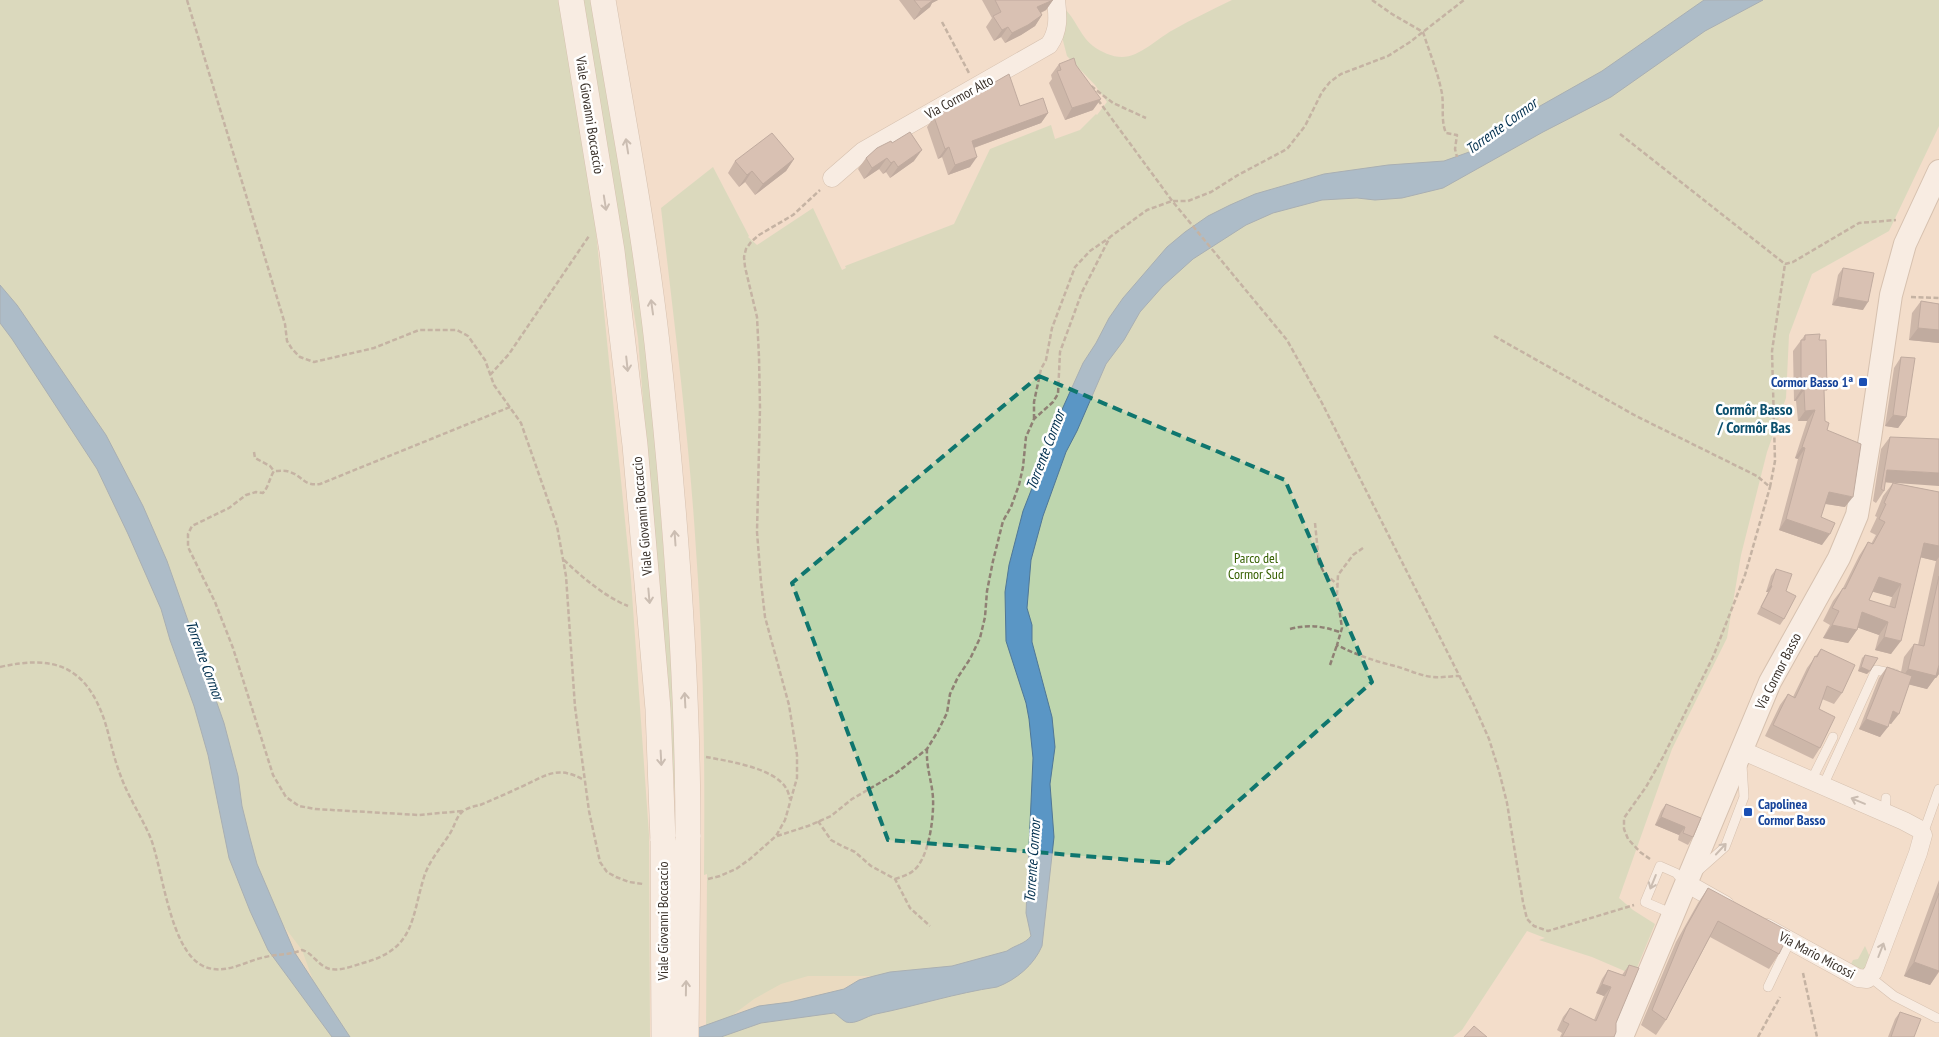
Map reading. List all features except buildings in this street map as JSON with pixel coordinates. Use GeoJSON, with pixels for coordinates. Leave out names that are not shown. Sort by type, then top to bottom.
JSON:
{"type":"FeatureCollection","features":[{"type":"Feature","properties":{"kind":"main road","name":"Viale Giovanni Boccaccio"},"geometry":{"type":"LineString","coordinates":[[571,0],[604,201],[621,320],[635,445],[661,757],[664,1037]]}},
{"type":"Feature","properties":{"kind":"main road","name":"Viale Giovanni Boccaccio"},"geometry":{"type":"LineString","coordinates":[[603,0],[641,228],[657,341],[671,486],[680,612],[686,755],[688,837],[686,1037]]}},
{"type":"Feature","properties":{"kind":"street","name":"Via Cormor Alto"},"geometry":{"type":"LineString","coordinates":[[832,178],[863,151],[977,88],[1049,45],[1054,38],[1058,18],[1056,0]]}},
{"type":"Feature","properties":{"kind":"street","name":"Via Cormor Basso"},"geometry":{"type":"LineString","coordinates":[[1622,1037],[1770,682],[1839,558],[1857,515],[1891,295],[1905,244],[1939,171]]}},
{"type":"Feature","properties":{"kind":"street"},"geometry":{"type":"LineString","coordinates":[[1741,750],[1817,783],[1886,805],[1915,825],[1922,835]]}},
{"type":"Feature","properties":{"kind":"street","name":"Via Mario Micossi"},"geometry":{"type":"LineString","coordinates":[[1756,922],[1858,978],[1867,979],[1870,977],[1918,853],[1922,835]]}},
{"type":"Feature","properties":{"kind":"street"},"geometry":{"type":"LineString","coordinates":[[1686,884],[1738,912]]}},
{"type":"Feature","properties":{"kind":"lane"},"geometry":{"type":"LineString","coordinates":[[1817,783],[1876,670],[1895,674]]}},
{"type":"Feature","properties":{"kind":"lane"},"geometry":{"type":"LineString","coordinates":[[1817,783],[1833,737]]}},
{"type":"Feature","properties":{"kind":"lane","name":"Via Mario Micossi"},"geometry":{"type":"LineString","coordinates":[[1922,835],[1939,788]]}},
{"type":"Feature","properties":{"kind":"lane"},"geometry":{"type":"LineString","coordinates":[[1673,914],[1645,902],[1660,866],[1676,873],[1686,884]]}},
{"type":"Feature","properties":{"kind":"lane"},"geometry":{"type":"LineString","coordinates":[[1768,987],[1790,941]]}},
{"type":"Feature","properties":{"kind":"lane","name":"Via Mario Micossi"},"geometry":{"type":"LineString","coordinates":[[1870,977],[1894,996],[1937,1018]]}},
{"type":"Feature","properties":{"kind":"path"},"geometry":{"type":"LineString","coordinates":[[188,0],[274,288],[287,341],[300,357],[314,362],[325,361],[374,348],[419,330],[457,330],[468,336],[485,360],[494,385],[521,423],[558,526],[566,576],[575,707],[589,811],[600,862],[608,872],[616,877]]}},
{"type":"Feature","properties":{"kind":"path"},"geometry":{"type":"LineString","coordinates":[[1372,0],[1423,32],[1442,90],[1443,125],[1446,133],[1457,135],[1455,149],[1457,157]]}},
{"type":"Feature","properties":{"kind":"path"},"geometry":{"type":"LineString","coordinates":[[776,836],[830,816],[852,799],[895,774],[927,749],[947,713],[950,694],[980,638],[998,538],[1003,521],[1019,485],[1026,437],[1034,419],[1034,402],[1040,369],[1046,360],[1052,328],[1076,267],[1090,251],[1147,210],[1173,202],[1188,201],[1211,192],[1238,175],[1287,149],[1305,126],[1322,92],[1330,82],[1341,74],[1388,56],[1464,0]]}},
{"type":"Feature","properties":{"kind":"path"},"geometry":{"type":"LineString","coordinates":[[942,22],[977,88]]}},
{"type":"Feature","properties":{"kind":"path"},"geometry":{"type":"LineString","coordinates":[[1084,83],[1090,90]]}},
{"type":"Feature","properties":{"kind":"path"},"geometry":{"type":"LineString","coordinates":[[1089,84],[1113,103],[1146,118]]}},
{"type":"Feature","properties":{"kind":"path"},"geometry":{"type":"LineString","coordinates":[[1096,98],[1173,202],[1287,340],[1322,403],[1489,739],[1507,802],[1527,919],[1534,926],[1548,931],[1631,906]]}},
{"type":"Feature","properties":{"kind":"path"},"geometry":{"type":"LineString","coordinates":[[1620,134],[1785,264]]}},
{"type":"Feature","properties":{"kind":"path"},"geometry":{"type":"LineString","coordinates":[[705,880],[720,876],[736,868],[750,859],[776,836],[785,820],[797,778],[797,755],[789,704],[765,616],[761,582],[757,532],[760,408],[759,356],[756,317],[744,258],[746,248],[750,242],[793,215],[832,178]]}},
{"type":"Feature","properties":{"kind":"path"},"geometry":{"type":"LineString","coordinates":[[1785,264],[1793,262],[1859,223],[1917,217]]}},
{"type":"Feature","properties":{"kind":"path"},"geometry":{"type":"LineString","coordinates":[[490,375],[509,354],[590,235]]}},
{"type":"Feature","properties":{"kind":"path"},"geometry":{"type":"LineString","coordinates":[[1034,419],[1054,402],[1058,394],[1058,368],[1062,345],[1082,292],[1110,237]]}},
{"type":"Feature","properties":{"kind":"path"},"geometry":{"type":"LineString","coordinates":[[1640,852],[1624,829],[1624,818],[1646,787],[1659,764],[1713,657],[1745,575],[1770,486],[1775,461],[1772,351],[1785,264]]}},
{"type":"Feature","properties":{"kind":"path"},"geometry":{"type":"LineString","coordinates":[[1891,295],[1939,298]]}},
{"type":"Feature","properties":{"kind":"path"},"geometry":{"type":"LineString","coordinates":[[1494,336],[1636,416],[1757,476],[1770,486]]}},
{"type":"Feature","properties":{"kind":"path"},"geometry":{"type":"LineString","coordinates":[[274,471],[288,471],[311,485],[320,484],[510,407]]}},
{"type":"Feature","properties":{"kind":"path"},"geometry":{"type":"LineString","coordinates":[[254,452],[255,458],[270,466],[274,471]]}},
{"type":"Feature","properties":{"kind":"path"},"geometry":{"type":"LineString","coordinates":[[274,471],[268,487],[263,493],[256,492],[246,495],[229,508],[192,526],[188,534],[188,547],[215,602],[233,648],[273,775],[286,797],[298,806],[315,809],[419,815],[462,811],[502,796],[552,772],[574,774],[584,780]]}},
{"type":"Feature","properties":{"kind":"path"},"geometry":{"type":"LineString","coordinates":[[1314,523],[1319,563],[1325,574],[1337,584]]}},
{"type":"Feature","properties":{"kind":"path"},"geometry":{"type":"LineString","coordinates":[[1330,665],[1340,632],[1341,617],[1337,595],[1338,575],[1353,555],[1363,548]]}},
{"type":"Feature","properties":{"kind":"path"},"geometry":{"type":"LineString","coordinates":[[563,560],[584,578],[620,602],[650,616]]}},
{"type":"Feature","properties":{"kind":"path"},"geometry":{"type":"LineString","coordinates":[[1290,629],[1305,625],[1340,632]]}},
{"type":"Feature","properties":{"kind":"path"},"geometry":{"type":"LineString","coordinates":[[1337,645],[1361,657],[1410,672],[1432,677],[1459,676]]}},
{"type":"Feature","properties":{"kind":"path"},"geometry":{"type":"LineString","coordinates":[[0,667],[41,662],[57,665],[76,674],[90,690],[104,719],[120,775],[153,844],[166,901],[173,922],[189,953],[196,961],[213,969],[227,969],[258,959],[295,953],[302,950],[308,952],[323,966],[336,969],[369,962],[387,952],[402,942],[411,927],[424,876],[462,811]]}},
{"type":"Feature","properties":{"kind":"path"},"geometry":{"type":"LineString","coordinates":[[895,879],[913,871],[922,860],[928,839],[933,817],[933,797],[926,765],[927,749]]}},
{"type":"Feature","properties":{"kind":"path"},"geometry":{"type":"LineString","coordinates":[[686,755],[727,761],[774,775],[785,786],[791,800]]}},
{"type":"Feature","properties":{"kind":"path"},"geometry":{"type":"LineString","coordinates":[[818,821],[831,840],[855,852],[871,866],[895,879],[910,908],[930,926]]}},
{"type":"Feature","properties":{"kind":"path"},"geometry":{"type":"LineString","coordinates":[[1803,973],[1817,1037]]}},
{"type":"Feature","properties":{"kind":"path"},"geometry":{"type":"LineString","coordinates":[[1758,1037],[1780,997]]}},
{"type":"Feature","properties":{"kind":"highlighted area"},"geometry":{"type":"Polygon","coordinates":[[[1039,376],[1285,480],[1372,682],[1169,863],[888,840],[792,583],[1039,376]]]}},
{"type":"Feature","properties":{"kind":"green space"},"geometry":{"type":"Polygon","coordinates":[[[0,0],[560,0],[594,212],[631,580],[649,835],[650,1037],[0,1037],[0,0]]]}},
{"type":"Feature","properties":{"kind":"green space"},"geometry":{"type":"Polygon","coordinates":[[[583,0],[592,0],[647,337],[676,709],[676,807],[638,338],[583,0]]]}},
{"type":"Feature","properties":{"kind":"green space","name":"Parco del Cormor Sud"},"geometry":{"type":"Polygon","coordinates":[[[1232,0],[1939,0],[1939,126],[1889,231],[1812,274],[1789,335],[1786,398],[1767,452],[1741,555],[1727,638],[1672,749],[1619,898],[1633,910],[1655,924],[1634,975],[1592,957],[1539,940],[1545,938],[1527,931],[1462,1030],[1453,1037],[706,1037],[707,874],[704,875],[703,712],[699,591],[685,421],[661,208],[713,167],[748,237],[757,245],[813,208],[842,270],[846,268],[845,266],[954,224],[990,149],[1051,125],[1055,139],[1080,130],[1097,115],[1107,102],[1095,85],[1067,56],[1061,33],[1060,5],[1093,46],[1107,54],[1122,57],[1142,51],[1167,33],[1232,0]]]}},
{"type":"Feature","properties":{"kind":"green space"},"geometry":{"type":"Polygon","coordinates":[[[1865,946],[1872,962],[1864,969],[1849,968],[1853,960],[1858,959],[1865,946]]]}},
{"type":"Feature","properties":{"kind":"sand"},"geometry":{"type":"Polygon","coordinates":[[[283,925],[302,950],[314,983],[295,953],[283,925]]]}},
{"type":"Feature","properties":{"kind":"sand"},"geometry":{"type":"Polygon","coordinates":[[[808,976],[874,976],[859,980],[844,989],[790,1002],[759,1006],[730,1017],[754,999],[781,984],[808,976]]]}},
{"type":"Feature","properties":{"kind":"water","name":"Torrente Cormor"},"geometry":{"type":"Polygon","coordinates":[[[1704,0],[1763,0],[1705,31],[1611,97],[1543,132],[1443,188],[1402,198],[1322,200],[1273,213],[1246,225],[1193,259],[1163,286],[1140,312],[1124,340],[1106,364],[1066,452],[1043,516],[1031,560],[1027,608],[1032,625],[1032,642],[1052,717],[1055,747],[1050,784],[1054,837],[1042,946],[1039,953],[1024,971],[997,987],[876,1014],[850,1023],[834,1013],[761,1023],[721,1037],[673,1037],[759,1006],[790,1002],[844,989],[859,980],[874,976],[890,972],[952,966],[1007,951],[1026,941],[1031,936],[1026,913],[1033,758],[1026,703],[1006,641],[1005,592],[1009,565],[1023,511],[1043,460],[1046,445],[1083,363],[1123,298],[1167,247],[1208,216],[1255,194],[1324,174],[1388,165],[1444,161],[1472,151],[1484,145],[1517,119],[1602,71],[1704,0]]]}},
{"type":"Feature","properties":{"kind":"water"},"geometry":{"type":"Polygon","coordinates":[[[0,285],[17,305],[106,435],[143,506],[167,561],[224,723],[238,776],[242,806],[257,864],[295,953],[350,1037],[332,1037],[268,950],[229,858],[208,755],[194,706],[161,609],[97,469],[0,323],[0,285]]]}},
{"type":"Feature","properties":{"kind":"place","name":"Cormor Basso 1ª"},"geometry":{"type":"Point","coordinates":[1863,382]}},
{"type":"Feature","properties":{"kind":"place","name":"Capolinea Cormor Basso"},"geometry":{"type":"Point","coordinates":[1748,812]}},
{"type":"Feature","properties":{"kind":"district","name":"Cormôr Basso / Cormôr Bas"},"geometry":{"type":"Point","coordinates":[1754,418]}}]}
